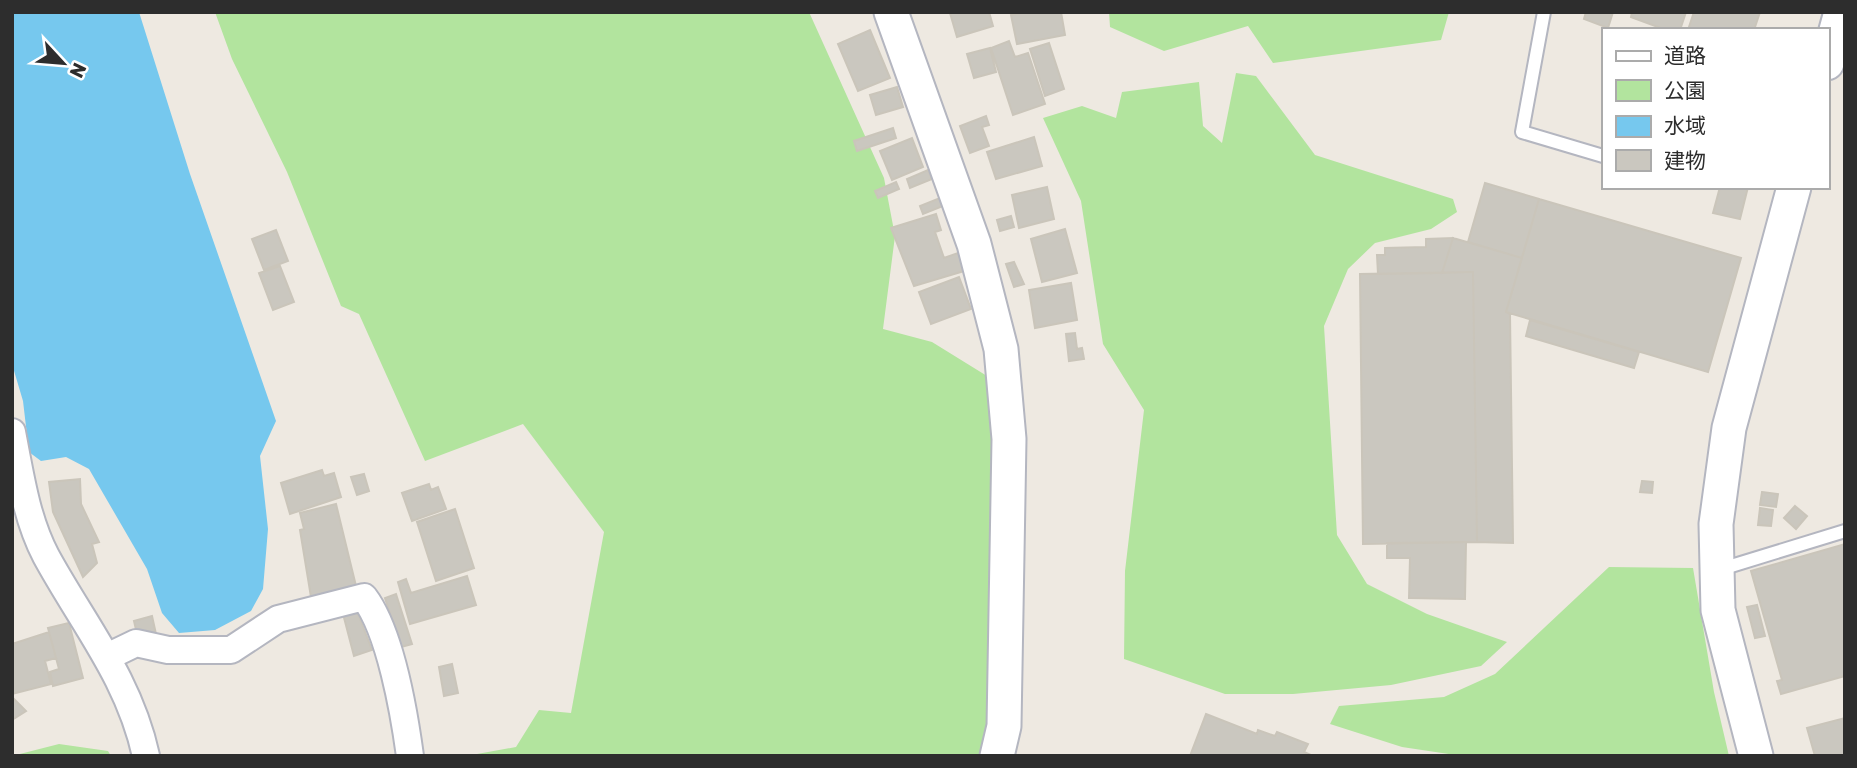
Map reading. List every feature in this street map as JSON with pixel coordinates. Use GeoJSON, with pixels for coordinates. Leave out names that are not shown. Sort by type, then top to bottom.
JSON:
{"type":"FeatureCollection","features":[{"type":"Feature","properties":{"kind":"street"},"geometry":{"type":"LineString","coordinates":[[891,12],[974,244],[1001,349],[1009,439],[1004,726],[997,756]]}},
{"type":"Feature","properties":{"kind":"street"},"geometry":{"type":"LineString","coordinates":[[1829,56],[1841,12]]}},
{"type":"Feature","properties":{"kind":"street"},"geometry":{"type":"LineString","coordinates":[[1756,756],[1718,610],[1716,524],[1729,428],[1793,189]]}},
{"type":"Feature","properties":{"kind":"street"},"geometry":{"type":"LineString","coordinates":[[12,432],[27,508],[45,554],[109,656],[139,723],[146,756]]}},
{"type":"Feature","properties":{"kind":"street"},"geometry":{"type":"LineString","coordinates":[[109,656],[136,643],[169,650],[231,650],[278,619],[364,597],[377,613],[405,720],[410,756]]}},
{"type":"Feature","properties":{"kind":"lane"},"geometry":{"type":"LineString","coordinates":[[1544,12],[1522,132],[1602,156]]}},
{"type":"Feature","properties":{"kind":"lane"},"geometry":{"type":"LineString","coordinates":[[1716,571],[1845,531]]}},
{"type":"Feature","properties":{"kind":"green space"},"geometry":{"type":"Polygon","coordinates":[[[215,12],[809,12],[884,178],[895,236],[883,329],[932,342],[987,376],[1001,506],[994,756],[466,756],[516,747],[539,710],[571,713],[604,532],[523,424],[425,461],[359,314],[341,306],[287,172],[232,59],[215,12]]]}},
{"type":"Feature","properties":{"kind":"green space"},"geometry":{"type":"Polygon","coordinates":[[[1109,12],[1449,12],[1441,40],[1273,63],[1248,26],[1164,51],[1110,27],[1109,12]]]}},
{"type":"Feature","properties":{"kind":"green space"},"geometry":{"type":"Polygon","coordinates":[[[1236,73],[1256,76],[1315,155],[1453,199],[1457,212],[1431,229],[1375,243],[1348,269],[1324,326],[1337,535],[1367,584],[1427,614],[1507,642],[1481,666],[1391,685],[1293,694],[1225,694],[1124,659],[1125,571],[1144,410],[1103,344],[1081,201],[1043,118],[1082,106],[1116,118],[1122,92],[1199,82],[1203,126],[1222,143],[1236,73]]]}},
{"type":"Feature","properties":{"kind":"green space"},"geometry":{"type":"Polygon","coordinates":[[[1609,567],[1693,568],[1714,692],[1729,756],[1462,756],[1402,747],[1330,724],[1339,706],[1444,697],[1495,674],[1609,567]]]}},
{"type":"Feature","properties":{"kind":"green space"},"geometry":{"type":"Polygon","coordinates":[[[59,744],[108,751],[111,756],[12,756],[59,744]]]}},
{"type":"Feature","properties":{"kind":"water"},"geometry":{"type":"Polygon","coordinates":[[[12,12],[139,12],[190,174],[276,421],[260,456],[268,529],[263,589],[251,611],[215,630],[179,633],[162,613],[147,569],[89,469],[66,457],[41,461],[29,452],[23,401],[12,364],[12,12]]]}},
{"type":"Feature","properties":{"kind":"building"},"geometry":{"type":"Polygon","coordinates":[[[989,12],[993,26],[957,37],[950,13],[989,12]]]}},
{"type":"Feature","properties":{"kind":"building"},"geometry":{"type":"Polygon","coordinates":[[[1025,12],[1061,12],[1065,35],[1017,44],[1011,15],[1025,12]]]}},
{"type":"Feature","properties":{"kind":"building"},"geometry":{"type":"Polygon","coordinates":[[[1586,12],[1613,12],[1608,28],[1584,19],[1586,12]]]}},
{"type":"Feature","properties":{"kind":"building"},"geometry":{"type":"Polygon","coordinates":[[[1632,12],[1686,12],[1681,28],[1661,28],[1631,17],[1632,12]]]}},
{"type":"Feature","properties":{"kind":"building"},"geometry":{"type":"Polygon","coordinates":[[[1694,12],[1760,12],[1755,28],[1689,28],[1694,12]]]}},
{"type":"Feature","properties":{"kind":"building"},"geometry":{"type":"Polygon","coordinates":[[[870,30],[890,78],[858,91],[838,44],[870,30]]]}},
{"type":"Feature","properties":{"kind":"building"},"geometry":{"type":"Polygon","coordinates":[[[1009,41],[1015,57],[1028,53],[1045,104],[1013,115],[991,48],[1009,41]]]}},
{"type":"Feature","properties":{"kind":"building"},"geometry":{"type":"Polygon","coordinates":[[[1049,43],[1064,89],[1045,96],[1030,49],[1049,43]]]}},
{"type":"Feature","properties":{"kind":"building"},"geometry":{"type":"Polygon","coordinates":[[[990,48],[996,72],[974,78],[967,54],[990,48]]]}},
{"type":"Feature","properties":{"kind":"building"},"geometry":{"type":"Polygon","coordinates":[[[897,87],[903,107],[876,115],[870,95],[897,87]]]}},
{"type":"Feature","properties":{"kind":"building"},"geometry":{"type":"Polygon","coordinates":[[[986,116],[989,125],[982,127],[989,146],[970,153],[960,126],[986,116]]]}},
{"type":"Feature","properties":{"kind":"building"},"geometry":{"type":"Polygon","coordinates":[[[893,128],[896,138],[857,151],[854,141],[893,128]]]}},
{"type":"Feature","properties":{"kind":"building"},"geometry":{"type":"Polygon","coordinates":[[[1034,137],[1042,166],[996,179],[987,152],[1034,137]]]}},
{"type":"Feature","properties":{"kind":"building"},"geometry":{"type":"Polygon","coordinates":[[[912,138],[923,167],[892,180],[880,151],[912,138]]]}},
{"type":"Feature","properties":{"kind":"building"},"geometry":{"type":"Polygon","coordinates":[[[928,170],[932,179],[910,188],[907,179],[928,170]]]}},
{"type":"Feature","properties":{"kind":"building"},"geometry":{"type":"Polygon","coordinates":[[[896,182],[899,189],[878,198],[875,191],[896,182]]]}},
{"type":"Feature","properties":{"kind":"building"},"geometry":{"type":"Polygon","coordinates":[[[1485,183],[1539,199],[1522,258],[1468,242],[1485,183]]]}},
{"type":"Feature","properties":{"kind":"building"},"geometry":{"type":"Polygon","coordinates":[[[1047,187],[1054,219],[1019,228],[1012,195],[1047,187]]]}},
{"type":"Feature","properties":{"kind":"building"},"geometry":{"type":"Polygon","coordinates":[[[1719,189],[1748,189],[1740,219],[1713,213],[1719,189]]]}},
{"type":"Feature","properties":{"kind":"building"},"geometry":{"type":"Polygon","coordinates":[[[940,198],[943,206],[923,214],[920,206],[940,198]]]}},
{"type":"Feature","properties":{"kind":"building"},"geometry":{"type":"Polygon","coordinates":[[[1539,199],[1741,258],[1708,372],[1506,312],[1539,199]]]}},
{"type":"Feature","properties":{"kind":"building"},"geometry":{"type":"Polygon","coordinates":[[[936,214],[941,230],[935,232],[944,258],[958,253],[964,271],[914,286],[891,228],[936,214]]]}},
{"type":"Feature","properties":{"kind":"building"},"geometry":{"type":"Polygon","coordinates":[[[1011,216],[1014,227],[1000,231],[997,220],[1011,216]]]}},
{"type":"Feature","properties":{"kind":"building"},"geometry":{"type":"Polygon","coordinates":[[[1065,229],[1077,273],[1042,282],[1031,239],[1065,229]]]}},
{"type":"Feature","properties":{"kind":"building"},"geometry":{"type":"Polygon","coordinates":[[[276,230],[288,261],[264,270],[252,239],[276,230]]]}},
{"type":"Feature","properties":{"kind":"building"},"geometry":{"type":"Polygon","coordinates":[[[1453,238],[1442,273],[1378,274],[1377,255],[1385,255],[1385,248],[1426,247],[1426,239],[1453,238]]]}},
{"type":"Feature","properties":{"kind":"building"},"geometry":{"type":"Polygon","coordinates":[[[1453,238],[1522,258],[1506,312],[1510,314],[1513,543],[1477,542],[1473,272],[1442,273],[1453,238]]]}},
{"type":"Feature","properties":{"kind":"building"},"geometry":{"type":"Polygon","coordinates":[[[1014,262],[1024,284],[1014,287],[1006,264],[1014,262]]]}},
{"type":"Feature","properties":{"kind":"building"},"geometry":{"type":"Polygon","coordinates":[[[280,266],[294,302],[273,310],[259,273],[280,266]]]}},
{"type":"Feature","properties":{"kind":"building"},"geometry":{"type":"Polygon","coordinates":[[[1473,272],[1477,542],[1363,544],[1360,274],[1473,272]]]}},
{"type":"Feature","properties":{"kind":"building"},"geometry":{"type":"Polygon","coordinates":[[[959,277],[971,309],[931,324],[919,292],[959,277]]]}},
{"type":"Feature","properties":{"kind":"building"},"geometry":{"type":"Polygon","coordinates":[[[1071,283],[1077,320],[1035,328],[1029,290],[1071,283]]]}},
{"type":"Feature","properties":{"kind":"building"},"geometry":{"type":"Polygon","coordinates":[[[1530,320],[1639,352],[1634,368],[1526,336],[1530,320]]]}},
{"type":"Feature","properties":{"kind":"building"},"geometry":{"type":"Polygon","coordinates":[[[1075,333],[1077,349],[1082,348],[1084,359],[1069,361],[1066,334],[1075,333]]]}},
{"type":"Feature","properties":{"kind":"building"},"geometry":{"type":"Polygon","coordinates":[[[322,470],[324,476],[334,473],[341,497],[290,514],[281,483],[322,470]]]}},
{"type":"Feature","properties":{"kind":"building"},"geometry":{"type":"Polygon","coordinates":[[[364,474],[369,491],[357,495],[351,477],[364,474]]]}},
{"type":"Feature","properties":{"kind":"building"},"geometry":{"type":"Polygon","coordinates":[[[80,479],[81,504],[99,542],[92,544],[97,563],[83,577],[53,512],[49,482],[80,479]]]}},
{"type":"Feature","properties":{"kind":"building"},"geometry":{"type":"Polygon","coordinates":[[[1642,481],[1653,482],[1652,493],[1640,492],[1642,481]]]}},
{"type":"Feature","properties":{"kind":"building"},"geometry":{"type":"Polygon","coordinates":[[[429,484],[431,490],[438,487],[446,509],[412,521],[402,493],[429,484]]]}},
{"type":"Feature","properties":{"kind":"building"},"geometry":{"type":"Polygon","coordinates":[[[1762,492],[1778,494],[1776,507],[1760,505],[1762,492]]]}},
{"type":"Feature","properties":{"kind":"building"},"geometry":{"type":"Polygon","coordinates":[[[336,504],[356,586],[311,597],[300,530],[304,529],[300,513],[336,504]]]}},
{"type":"Feature","properties":{"kind":"building"},"geometry":{"type":"Polygon","coordinates":[[[1795,506],[1807,516],[1796,529],[1784,518],[1795,506]]]}},
{"type":"Feature","properties":{"kind":"building"},"geometry":{"type":"Polygon","coordinates":[[[1760,508],[1773,510],[1771,526],[1758,525],[1760,508]]]}},
{"type":"Feature","properties":{"kind":"building"},"geometry":{"type":"Polygon","coordinates":[[[455,509],[474,568],[436,581],[417,522],[455,509]]]}},
{"type":"Feature","properties":{"kind":"building"},"geometry":{"type":"Polygon","coordinates":[[[1466,542],[1465,599],[1409,598],[1410,558],[1387,558],[1387,543],[1466,542]]]}},
{"type":"Feature","properties":{"kind":"building"},"geometry":{"type":"Polygon","coordinates":[[[1845,544],[1845,676],[1781,694],[1777,681],[1782,680],[1751,571],[1845,544]]]}},
{"type":"Feature","properties":{"kind":"building"},"geometry":{"type":"Polygon","coordinates":[[[467,576],[476,605],[410,624],[398,582],[406,579],[411,593],[467,576]]]}},
{"type":"Feature","properties":{"kind":"building"},"geometry":{"type":"Polygon","coordinates":[[[396,594],[412,644],[401,647],[385,598],[396,594]]]}},
{"type":"Feature","properties":{"kind":"building"},"geometry":{"type":"Polygon","coordinates":[[[1757,605],[1765,636],[1755,638],[1747,607],[1757,605]]]}},
{"type":"Feature","properties":{"kind":"building"},"geometry":{"type":"Polygon","coordinates":[[[355,606],[372,650],[354,656],[342,610],[355,606]]]}},
{"type":"Feature","properties":{"kind":"building"},"geometry":{"type":"Polygon","coordinates":[[[152,616],[156,634],[137,634],[134,621],[152,616]]]}},
{"type":"Feature","properties":{"kind":"building"},"geometry":{"type":"Polygon","coordinates":[[[69,623],[83,678],[53,686],[50,672],[59,669],[48,628],[69,623]]]}},
{"type":"Feature","properties":{"kind":"building"},"geometry":{"type":"Polygon","coordinates":[[[49,632],[56,658],[45,661],[51,684],[12,694],[12,644],[49,632]]]}},
{"type":"Feature","properties":{"kind":"building"},"geometry":{"type":"Polygon","coordinates":[[[452,664],[458,693],[444,696],[439,667],[452,664]]]}},
{"type":"Feature","properties":{"kind":"building"},"geometry":{"type":"Polygon","coordinates":[[[12,697],[26,711],[12,720],[12,697]]]}},
{"type":"Feature","properties":{"kind":"building"},"geometry":{"type":"Polygon","coordinates":[[[1206,714],[1257,734],[1258,730],[1275,736],[1277,732],[1308,744],[1304,752],[1313,756],[1190,756],[1206,714]]]}},
{"type":"Feature","properties":{"kind":"building"},"geometry":{"type":"Polygon","coordinates":[[[1845,718],[1845,756],[1815,756],[1807,728],[1845,718]]]}}]}
